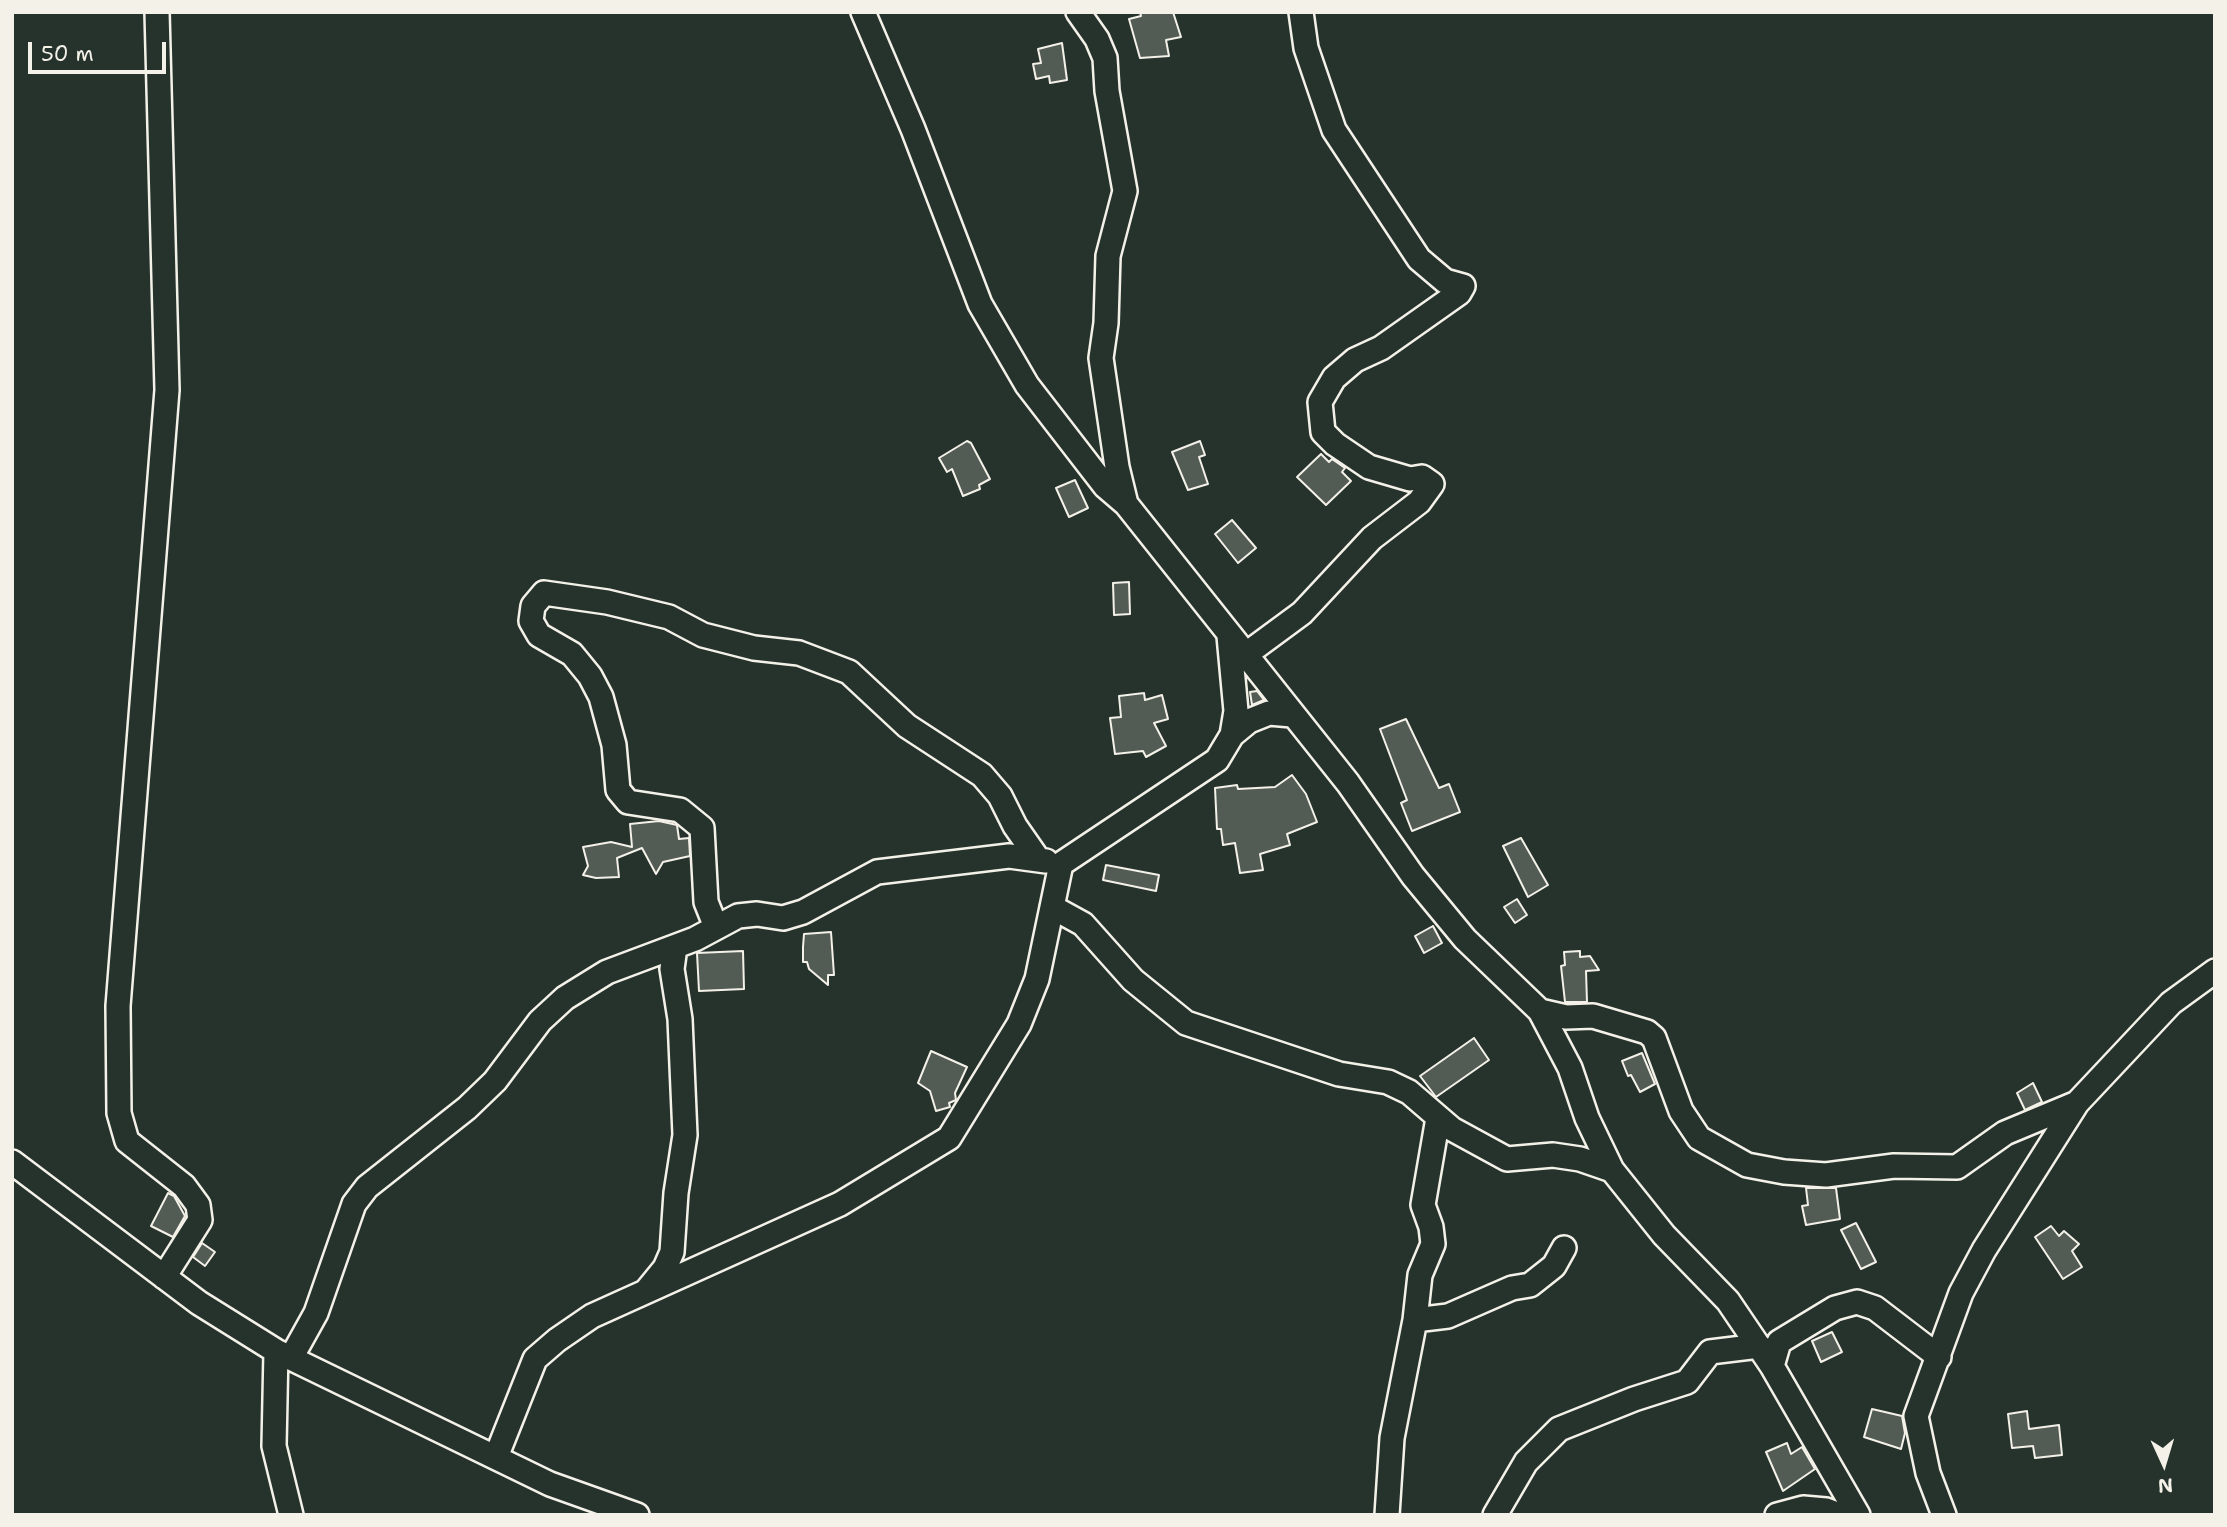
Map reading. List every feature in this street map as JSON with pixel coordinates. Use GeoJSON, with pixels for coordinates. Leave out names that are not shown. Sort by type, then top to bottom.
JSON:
{"type":"FeatureCollection","features":[{"type":"Feature","properties":{"kind":"street"},"geometry":{"type":"LineString","coordinates":[[157,12],[167,390],[118,1006],[119,1113],[127,1141],[184,1185],[198,1205],[200,1220],[193,1236],[164,1277]]}},
{"type":"Feature","properties":{"kind":"street"},"geometry":{"type":"LineString","coordinates":[[863,12],[913,129],[980,304],[1027,385],[1105,486],[1126,504],[1348,783],[1413,876],[1465,939],[1540,1011],[1560,1025],[1570,1068],[1587,1118],[1612,1170],[1664,1235],[1728,1301],[1764,1343],[1772,1366],[1858,1515]]}},
{"type":"Feature","properties":{"kind":"street"},"geometry":{"type":"LineString","coordinates":[[1078,12],[1097,39],[1105,58],[1107,91],[1125,191],[1108,256],[1106,323],[1101,358],[1116,467],[1126,504]]}},
{"type":"Feature","properties":{"kind":"street"},"geometry":{"type":"LineString","coordinates":[[1245,655],[1302,613],[1372,538],[1419,502],[1432,484],[1422,477],[1410,479],[1370,467],[1335,444],[1323,432],[1320,402],[1334,378],[1355,360],[1381,348],[1422,316],[1459,293],[1463,286],[1446,281],[1419,259],[1340,141],[1306,48],[1301,12]]}},
{"type":"Feature","properties":{"kind":"street"},"geometry":{"type":"LineString","coordinates":[[496,1457],[535,1359],[592,1316],[839,1205],[949,1138],[1019,1024],[1037,979],[1052,907],[1049,861],[1015,826],[1000,796],[982,775],[907,726],[849,671],[799,653],[754,648],[703,635],[669,617],[607,602],[544,593],[533,606],[531,621],[539,635],[572,654],[590,676],[601,697],[614,746],[618,790],[628,802],[680,810],[702,828],[706,902],[716,927]]}},
{"type":"Feature","properties":{"kind":"street"},"geometry":{"type":"LineString","coordinates":[[291,1515],[274,1446],[284,1354],[316,1313],[354,1205],[367,1187],[495,1081],[540,1021],[565,998],[607,972],[675,947],[738,916],[758,914],[783,918],[803,912],[877,872],[1009,856],[1049,861],[1217,760],[1232,735],[1236,711],[1228,633]]}},
{"type":"Feature","properties":{"kind":"street"},"geometry":{"type":"LineString","coordinates":[[1232,735],[1249,722],[1269,713],[1292,715]]}},
{"type":"Feature","properties":{"kind":"street"},"geometry":{"type":"LineString","coordinates":[[1052,907],[1083,924],[1133,979],[1186,1023],[1339,1074],[1388,1082],[1409,1092],[1438,1118],[1507,1159],[1553,1156],[1580,1159],[1612,1170]]}},
{"type":"Feature","properties":{"kind":"street"},"geometry":{"type":"LineString","coordinates":[[645,1293],[664,1268],[672,1252],[676,1193],[685,1136],[681,1032],[672,969],[675,947]]}},
{"type":"Feature","properties":{"kind":"street"},"geometry":{"type":"LineString","coordinates":[[1944,1515],[1928,1473],[1916,1416],[1919,1400],[1940,1357],[1961,1293],[1984,1250],[2077,1103],[2171,1003],[2215,971]]}},
{"type":"Feature","properties":{"kind":"street"},"geometry":{"type":"LineString","coordinates":[[1560,1025],[1593,1016],[1647,1032],[1654,1038],[1681,1111],[1699,1138],[1747,1165],[1784,1172],[1826,1175],[1894,1166],[1957,1167],[2005,1133],[2077,1103]]}},
{"type":"Feature","properties":{"kind":"street"},"geometry":{"type":"LineString","coordinates":[[1387,1515],[1392,1438],[1415,1320],[1420,1275],[1433,1244],[1431,1227],[1423,1205],[1438,1118]]}},
{"type":"Feature","properties":{"kind":"street"},"geometry":{"type":"LineString","coordinates":[[12,1162],[199,1303],[284,1354],[550,1484],[637,1515]]}},
{"type":"Feature","properties":{"kind":"street"},"geometry":{"type":"LineString","coordinates":[[1415,1320],[1448,1316],[1512,1288],[1530,1285],[1554,1266],[1564,1248]]}},
{"type":"Feature","properties":{"kind":"street"},"geometry":{"type":"LineString","coordinates":[[1494,1515],[1526,1462],[1559,1429],[1634,1399],[1687,1382],[1710,1352],[1764,1343],[1835,1308],[1857,1302],[1875,1308],[1940,1357]]}},
{"type":"Feature","properties":{"kind":"street"},"geometry":{"type":"LineString","coordinates":[[1777,1515],[1803,1508],[1826,1510],[1839,1515]]}},
{"type":"Feature","properties":{"kind":"building"},"geometry":{"type":"Polygon","coordinates":[[[1140,12],[1173,12],[1181,37],[1166,40],[1169,56],[1140,58],[1129,19],[1141,16],[1140,12]]]}},
{"type":"Feature","properties":{"kind":"building"},"geometry":{"type":"Polygon","coordinates":[[[1062,43],[1067,80],[1050,83],[1049,76],[1036,79],[1033,64],[1041,63],[1038,49],[1062,43]]]}},
{"type":"Feature","properties":{"kind":"building"},"geometry":{"type":"Polygon","coordinates":[[[967,441],[971,443],[990,479],[979,485],[980,489],[963,496],[952,469],[947,472],[939,458],[967,441]]]}},
{"type":"Feature","properties":{"kind":"building"},"geometry":{"type":"Polygon","coordinates":[[[1200,441],[1205,455],[1199,457],[1208,484],[1188,490],[1172,452],[1200,441]]]}},
{"type":"Feature","properties":{"kind":"building"},"geometry":{"type":"Polygon","coordinates":[[[1321,454],[1329,462],[1332,459],[1345,468],[1342,472],[1351,481],[1326,505],[1297,477],[1321,454]]]}},
{"type":"Feature","properties":{"kind":"building"},"geometry":{"type":"Polygon","coordinates":[[[1075,480],[1088,508],[1069,517],[1056,488],[1075,480]]]}},
{"type":"Feature","properties":{"kind":"building"},"geometry":{"type":"Polygon","coordinates":[[[1232,520],[1256,548],[1238,563],[1215,534],[1232,520]]]}},
{"type":"Feature","properties":{"kind":"building"},"geometry":{"type":"Polygon","coordinates":[[[1129,582],[1130,614],[1114,615],[1113,583],[1129,582]]]}},
{"type":"Feature","properties":{"kind":"building"},"geometry":{"type":"Polygon","coordinates":[[[1257,691],[1264,700],[1252,705],[1250,692],[1257,691]]]}},
{"type":"Feature","properties":{"kind":"building"},"geometry":{"type":"Polygon","coordinates":[[[1144,693],[1145,700],[1162,695],[1168,719],[1154,723],[1166,746],[1146,757],[1143,751],[1115,754],[1110,718],[1121,717],[1119,696],[1144,693]]]}},
{"type":"Feature","properties":{"kind":"building"},"geometry":{"type":"Polygon","coordinates":[[[1406,719],[1439,788],[1449,784],[1460,812],[1412,831],[1401,803],[1407,800],[1380,729],[1406,719]]]}},
{"type":"Feature","properties":{"kind":"building"},"geometry":{"type":"Polygon","coordinates":[[[1292,775],[1306,794],[1317,822],[1287,834],[1290,845],[1260,854],[1263,870],[1240,873],[1235,843],[1223,845],[1221,829],[1217,829],[1215,788],[1237,785],[1238,789],[1275,787],[1292,775]]]}},
{"type":"Feature","properties":{"kind":"building"},"geometry":{"type":"Polygon","coordinates":[[[659,821],[677,825],[679,839],[689,838],[690,856],[663,862],[656,874],[642,848],[617,858],[619,877],[596,878],[583,875],[588,866],[583,847],[611,842],[632,847],[630,824],[659,821]]]}},
{"type":"Feature","properties":{"kind":"building"},"geometry":{"type":"Polygon","coordinates":[[[1521,838],[1548,885],[1528,897],[1503,846],[1521,838]]]}},
{"type":"Feature","properties":{"kind":"building"},"geometry":{"type":"Polygon","coordinates":[[[1106,865],[1159,875],[1156,891],[1103,880],[1106,865]]]}},
{"type":"Feature","properties":{"kind":"building"},"geometry":{"type":"Polygon","coordinates":[[[1517,899],[1527,915],[1515,923],[1504,907],[1517,899]]]}},
{"type":"Feature","properties":{"kind":"building"},"geometry":{"type":"Polygon","coordinates":[[[1433,926],[1442,943],[1424,953],[1415,936],[1433,926]]]}},
{"type":"Feature","properties":{"kind":"building"},"geometry":{"type":"Polygon","coordinates":[[[831,932],[834,975],[828,975],[828,985],[809,969],[807,962],[803,962],[803,947],[804,934],[831,932]]]}},
{"type":"Feature","properties":{"kind":"building"},"geometry":{"type":"Polygon","coordinates":[[[743,951],[744,989],[699,991],[697,953],[743,951]]]}},
{"type":"Feature","properties":{"kind":"building"},"geometry":{"type":"Polygon","coordinates":[[[1580,951],[1580,957],[1590,956],[1599,970],[1586,971],[1587,1002],[1565,1002],[1561,966],[1565,965],[1564,952],[1580,951]]]}},
{"type":"Feature","properties":{"kind":"building"},"geometry":{"type":"Polygon","coordinates":[[[1474,1038],[1489,1060],[1436,1097],[1420,1076],[1474,1038]]]}},
{"type":"Feature","properties":{"kind":"building"},"geometry":{"type":"Polygon","coordinates":[[[931,1051],[967,1067],[955,1093],[956,1100],[949,1103],[950,1107],[936,1111],[930,1091],[918,1083],[931,1051]]]}},
{"type":"Feature","properties":{"kind":"building"},"geometry":{"type":"Polygon","coordinates":[[[1642,1053],[1655,1084],[1640,1092],[1631,1075],[1628,1076],[1622,1061],[1642,1053]]]}},
{"type":"Feature","properties":{"kind":"building"},"geometry":{"type":"Polygon","coordinates":[[[2033,1083],[2042,1102],[2025,1110],[2017,1093],[2033,1083]]]}},
{"type":"Feature","properties":{"kind":"building"},"geometry":{"type":"Polygon","coordinates":[[[1806,1188],[1836,1188],[1840,1219],[1806,1225],[1802,1206],[1808,1205],[1806,1188]]]}},
{"type":"Feature","properties":{"kind":"building"},"geometry":{"type":"Polygon","coordinates":[[[168,1193],[174,1196],[185,1216],[173,1237],[151,1226],[168,1193]]]}},
{"type":"Feature","properties":{"kind":"building"},"geometry":{"type":"Polygon","coordinates":[[[1856,1223],[1876,1262],[1861,1269],[1841,1230],[1856,1223]]]}},
{"type":"Feature","properties":{"kind":"building"},"geometry":{"type":"Polygon","coordinates":[[[2051,1226],[2059,1236],[2064,1231],[2079,1244],[2072,1251],[2082,1267],[2063,1279],[2035,1237],[2051,1226]]]}},
{"type":"Feature","properties":{"kind":"building"},"geometry":{"type":"Polygon","coordinates":[[[202,1243],[215,1252],[205,1266],[193,1257],[202,1243]]]}},
{"type":"Feature","properties":{"kind":"building"},"geometry":{"type":"Polygon","coordinates":[[[1832,1332],[1842,1352],[1821,1362],[1812,1341],[1832,1332]]]}},
{"type":"Feature","properties":{"kind":"building"},"geometry":{"type":"Polygon","coordinates":[[[1872,1409],[1902,1416],[1905,1433],[1901,1449],[1864,1437],[1872,1409]]]}},
{"type":"Feature","properties":{"kind":"building"},"geometry":{"type":"Polygon","coordinates":[[[2027,1411],[2029,1429],[2059,1425],[2062,1455],[2035,1458],[2033,1446],[2012,1448],[2008,1414],[2027,1411]]]}},
{"type":"Feature","properties":{"kind":"building"},"geometry":{"type":"Polygon","coordinates":[[[1787,1443],[1791,1454],[1802,1447],[1815,1469],[1783,1491],[1766,1452],[1787,1443]]]}}]}
